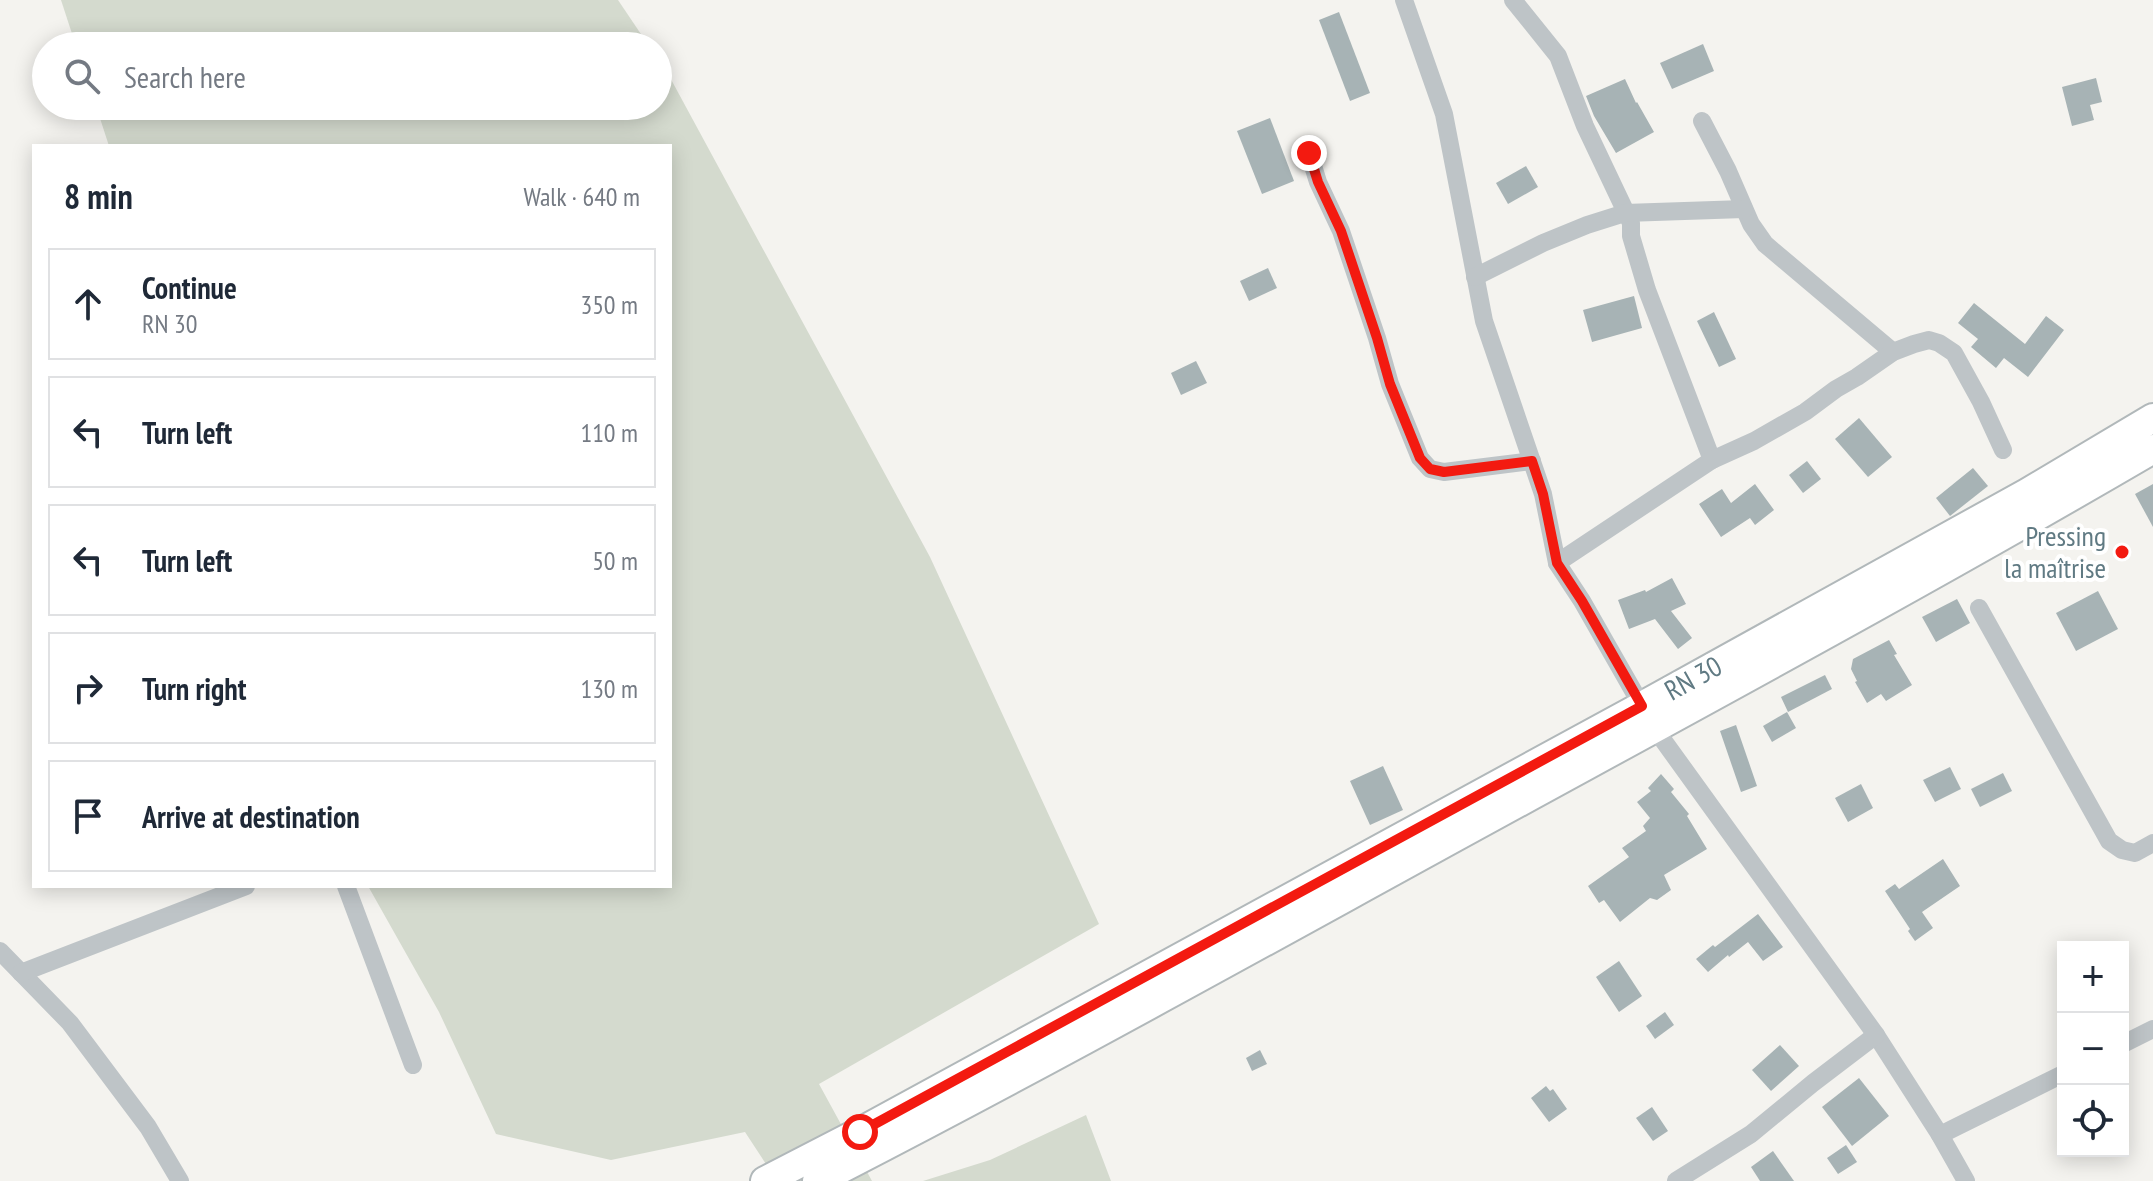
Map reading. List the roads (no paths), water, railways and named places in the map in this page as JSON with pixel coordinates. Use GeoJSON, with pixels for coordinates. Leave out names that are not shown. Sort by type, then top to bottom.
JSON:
{"type":"FeatureCollection","features":[{"type":"Feature","properties":{"kind":"main road","name":"RN 30"},"geometry":{"type":"LineString","coordinates":[[1649,718],[2153,418]]}},
{"type":"Feature","properties":{"kind":"main road","name":"RN 30"},"geometry":{"type":"LineString","coordinates":[[766,1180],[866,1143],[1649,718],[2027,523],[2153,449]]}},
{"type":"Feature","properties":{"kind":"main road","name":"RN 30"},"geometry":{"type":"LineString","coordinates":[[817,1181],[866,1143]]}},
{"type":"Feature","properties":{"kind":"street"},"geometry":{"type":"LineString","coordinates":[[1404,0],[1444,114],[1484,321],[1543,494],[1557,563],[1649,718],[1876,1035],[1966,1181]]}},
{"type":"Feature","properties":{"kind":"street"},"geometry":{"type":"LineString","coordinates":[[1513,0],[1558,56],[1585,126],[1631,223],[1631,236],[1647,290],[1712,460]]}},
{"type":"Feature","properties":{"kind":"street"},"geometry":{"type":"LineString","coordinates":[[1702,121],[1751,224],[1765,244],[1893,352]]}},
{"type":"Feature","properties":{"kind":"street"},"geometry":{"type":"LineString","coordinates":[[1309,153],[1318,182],[1341,231],[1390,384],[1420,458],[1430,469],[1444,472],[1532,461]]}},
{"type":"Feature","properties":{"kind":"street"},"geometry":{"type":"LineString","coordinates":[[1475,277],[1543,243],[1625,213],[1744,209]]}},
{"type":"Feature","properties":{"kind":"street"},"geometry":{"type":"LineString","coordinates":[[1557,563],[1712,460],[1805,412],[1893,352],[1929,340],[1954,353],[2003,450]]}},
{"type":"Feature","properties":{"kind":"street"},"geometry":{"type":"LineString","coordinates":[[1979,608],[2109,841],[2122,850],[2135,853],[2153,843]]}},
{"type":"Feature","properties":{"kind":"street"},"geometry":{"type":"LineString","coordinates":[[21,973],[241,888]]}},
{"type":"Feature","properties":{"kind":"street"},"geometry":{"type":"LineString","coordinates":[[347,888],[413,1065]]}},
{"type":"Feature","properties":{"kind":"street"},"geometry":{"type":"LineString","coordinates":[[0,951],[70,1023],[148,1127],[180,1181]]}},
{"type":"Feature","properties":{"kind":"street"},"geometry":{"type":"LineString","coordinates":[[2129,1041],[2153,1029]]}},
{"type":"Feature","properties":{"kind":"street"},"geometry":{"type":"LineString","coordinates":[[1676,1181],[1751,1134],[1876,1035]]}},
{"type":"Feature","properties":{"kind":"street"},"geometry":{"type":"LineString","coordinates":[[1940,1135],[2057,1077]]}},
{"type":"Feature","properties":{"kind":"place","name":"Pressing la maîtrise"},"geometry":{"type":"Point","coordinates":[2122,552]}}]}
